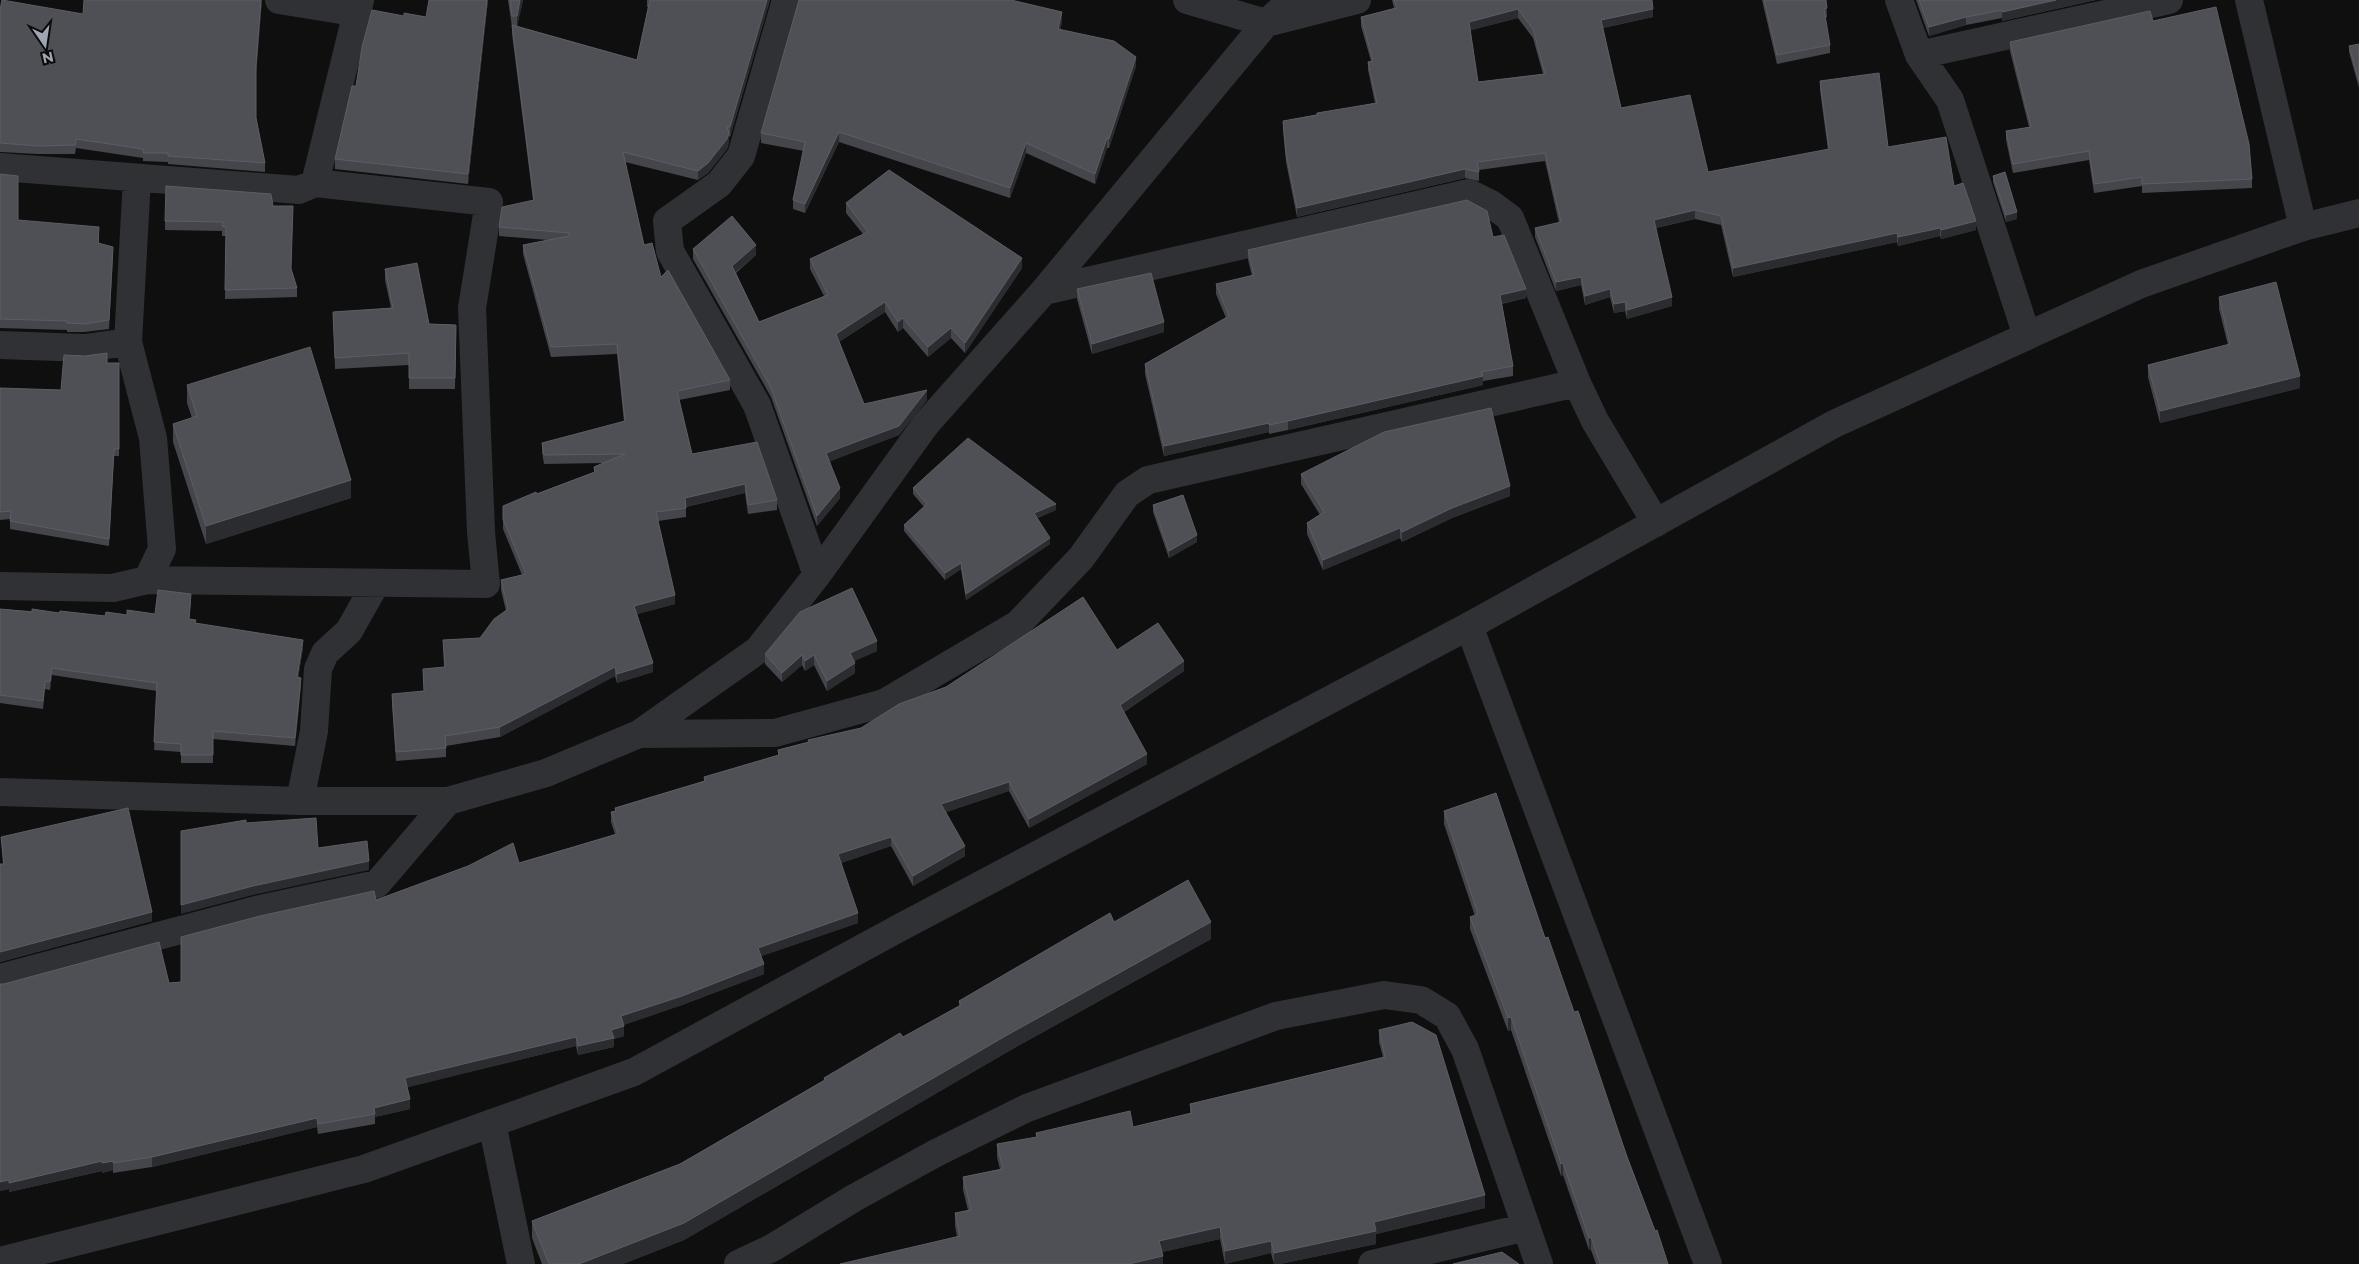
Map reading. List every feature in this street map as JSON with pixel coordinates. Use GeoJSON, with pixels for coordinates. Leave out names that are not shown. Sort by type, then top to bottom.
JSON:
{"type":"FeatureCollection","features":[{"type":"Feature","properties":{"kind":"street"},"geometry":{"type":"LineString","coordinates":[[279,0],[360,6],[315,183]]}},
{"type":"Feature","properties":{"kind":"street"},"geometry":{"type":"LineString","coordinates":[[786,0],[741,156],[719,184],[667,221],[670,251],[757,405],[818,575]]}},
{"type":"Feature","properties":{"kind":"street"},"geometry":{"type":"LineString","coordinates":[[1187,0],[1266,23],[1357,0]]}},
{"type":"Feature","properties":{"kind":"street"},"geometry":{"type":"LineString","coordinates":[[0,792],[300,801],[448,801],[546,774],[638,734],[758,650],[818,575],[926,424],[1044,291],[1266,23],[1292,0]]}},
{"type":"Feature","properties":{"kind":"street"},"geometry":{"type":"LineString","coordinates":[[1899,0],[1919,55],[1950,100],[2028,336]]}},
{"type":"Feature","properties":{"kind":"street"},"geometry":{"type":"LineString","coordinates":[[1919,55],[2170,0]]}},
{"type":"Feature","properties":{"kind":"street"},"geometry":{"type":"LineString","coordinates":[[2249,0],[2303,227]]}},
{"type":"Feature","properties":{"kind":"street"},"geometry":{"type":"LineString","coordinates":[[0,167],[300,190],[315,183],[489,202],[472,308],[480,522],[486,584],[147,580],[113,588],[0,586]]}},
{"type":"Feature","properties":{"kind":"street"},"geometry":{"type":"LineString","coordinates":[[136,178],[128,342],[153,438],[162,549],[147,580]]}},
{"type":"Feature","properties":{"kind":"street"},"geometry":{"type":"LineString","coordinates":[[1044,291],[1469,193],[1491,204],[1510,218],[1577,383],[1595,421],[1656,523]]}},
{"type":"Feature","properties":{"kind":"street"},"geometry":{"type":"LineString","coordinates":[[0,1261],[364,1169],[634,1072],[903,926],[1469,626],[1834,424],[2141,284],[2303,227],[2359,213]]}},
{"type":"Feature","properties":{"kind":"street"},"geometry":{"type":"LineString","coordinates":[[0,345],[85,348],[128,342]]}},
{"type":"Feature","properties":{"kind":"street"},"geometry":{"type":"LineString","coordinates":[[638,734],[775,734],[884,703],[1018,624],[1081,558],[1127,494],[1148,480],[1577,383]]}},
{"type":"Feature","properties":{"kind":"street"},"geometry":{"type":"LineString","coordinates":[[300,801],[314,731],[318,669],[325,654],[349,631],[376,582]]}},
{"type":"Feature","properties":{"kind":"street"},"geometry":{"type":"LineString","coordinates":[[1469,626],[1708,1264]]}},
{"type":"Feature","properties":{"kind":"street"},"geometry":{"type":"LineString","coordinates":[[0,978],[256,910],[377,884],[448,801]]}},
{"type":"Feature","properties":{"kind":"street"},"geometry":{"type":"LineString","coordinates":[[738,1264],[772,1248],[854,1198],[928,1158],[1027,1108],[1276,1016],[1384,995],[1421,1000],[1447,1016],[1465,1049],[1539,1264]]}},
{"type":"Feature","properties":{"kind":"street"},"geometry":{"type":"LineString","coordinates":[[492,1124],[521,1264]]}},
{"type":"Feature","properties":{"kind":"street"},"geometry":{"type":"LineString","coordinates":[[1372,1264],[1526,1227]]}},
{"type":"Feature","properties":{"kind":"building"},"geometry":{"type":"Polygon","coordinates":[[[2,0],[83,14],[84,0],[261,0],[256,66],[256,118],[265,163],[168,156],[168,153],[143,153],[143,149],[76,139],[75,145],[38,146],[0,143],[0,10],[2,0]]]}},
{"type":"Feature","properties":{"kind":"building"},"geometry":{"type":"Polygon","coordinates":[[[429,0],[487,0],[468,174],[335,159],[352,86],[356,86],[362,47],[372,10],[404,16],[404,13],[426,17],[429,0]]]}},
{"type":"Feature","properties":{"kind":"building"},"geometry":{"type":"Polygon","coordinates":[[[510,0],[520,0],[517,16],[512,16],[510,0]]]}},
{"type":"Feature","properties":{"kind":"building"},"geometry":{"type":"Polygon","coordinates":[[[650,0],[767,0],[730,127],[727,127],[729,133],[727,139],[708,163],[698,171],[623,152],[644,245],[652,243],[661,277],[668,270],[730,380],[677,391],[692,454],[757,442],[777,500],[748,505],[745,484],[685,498],[686,508],[656,512],[675,595],[634,606],[653,663],[617,674],[615,667],[500,727],[445,736],[446,748],[396,752],[392,694],[424,691],[423,669],[445,667],[443,640],[480,638],[494,619],[508,609],[501,580],[526,574],[503,519],[503,506],[536,492],[537,494],[595,472],[594,467],[625,454],[544,455],[542,443],[625,421],[617,344],[551,347],[523,245],[569,236],[569,233],[499,227],[502,207],[534,200],[512,25],[637,60],[650,0]]]}},
{"type":"Feature","properties":{"kind":"building"},"geometry":{"type":"Polygon","coordinates":[[[799,0],[1011,0],[1062,12],[1058,29],[1114,41],[1136,57],[1109,139],[1107,138],[1095,174],[1026,143],[1010,188],[839,132],[805,204],[793,200],[805,142],[761,133],[799,0]]]}},
{"type":"Feature","properties":{"kind":"building"},"geometry":{"type":"Polygon","coordinates":[[[1394,0],[1652,0],[1653,9],[1601,20],[1621,108],[1690,95],[1708,172],[1829,149],[1820,81],[1879,73],[1888,147],[1946,137],[1954,186],[1963,183],[1976,221],[1941,230],[1940,228],[1898,237],[1897,233],[1733,268],[1721,216],[1695,210],[1654,220],[1672,297],[1627,310],[1625,302],[1614,304],[1610,289],[1585,296],[1581,277],[1556,282],[1535,228],[1561,222],[1545,153],[1477,162],[1479,172],[1465,169],[1297,208],[1286,153],[1283,121],[1377,103],[1368,62],[1373,61],[1361,17],[1397,8],[1394,0]],[[1518,9],[1469,22],[1478,82],[1545,74],[1533,29],[1518,9]]]}},
{"type":"Feature","properties":{"kind":"building"},"geometry":{"type":"Polygon","coordinates":[[[1764,0],[1826,0],[1827,8],[1824,9],[1830,45],[1777,55],[1764,0]]]}},
{"type":"Feature","properties":{"kind":"building"},"geometry":{"type":"Polygon","coordinates":[[[1919,0],[2056,0],[2002,12],[2002,10],[1966,17],[1929,27],[1919,0]]]}},
{"type":"Feature","properties":{"kind":"building"},"geometry":{"type":"Polygon","coordinates":[[[2216,7],[2249,144],[2252,179],[2142,184],[2142,177],[2094,184],[2089,151],[2013,164],[2006,131],[2031,127],[2010,42],[2150,11],[2153,21],[2216,7]]]}},
{"type":"Feature","properties":{"kind":"building"},"geometry":{"type":"Polygon","coordinates":[[[2359,44],[2359,81],[2349,46],[2359,44]]]}},
{"type":"Feature","properties":{"kind":"building"},"geometry":{"type":"Polygon","coordinates":[[[889,170],[1022,258],[965,343],[951,328],[928,347],[903,318],[898,322],[885,302],[836,334],[864,404],[927,390],[899,426],[826,453],[840,488],[817,516],[771,388],[693,249],[732,216],[756,245],[732,266],[759,322],[828,295],[810,259],[868,232],[846,203],[889,170]]]}},
{"type":"Feature","properties":{"kind":"building"},"geometry":{"type":"Polygon","coordinates":[[[2005,172],[2017,212],[2006,215],[1993,176],[2005,172]]]}},
{"type":"Feature","properties":{"kind":"building"},"geometry":{"type":"Polygon","coordinates":[[[0,174],[18,176],[18,220],[99,227],[98,243],[113,247],[109,320],[84,324],[67,323],[67,321],[0,319],[0,174]]]}},
{"type":"Feature","properties":{"kind":"building"},"geometry":{"type":"Polygon","coordinates":[[[166,186],[271,194],[273,206],[293,206],[291,269],[297,288],[225,290],[226,227],[222,226],[223,222],[165,221],[166,186]]]}},
{"type":"Feature","properties":{"kind":"building"},"geometry":{"type":"Polygon","coordinates":[[[1467,200],[1487,211],[1493,237],[1504,235],[1526,289],[1500,295],[1513,366],[1481,372],[1483,376],[1288,421],[1269,425],[1269,423],[1164,446],[1145,364],[1229,316],[1216,284],[1254,275],[1248,250],[1467,200]]]}},
{"type":"Feature","properties":{"kind":"building"},"geometry":{"type":"Polygon","coordinates":[[[417,263],[429,324],[456,325],[455,378],[409,378],[409,353],[335,358],[333,312],[393,308],[385,269],[417,263]]]}},
{"type":"Feature","properties":{"kind":"building"},"geometry":{"type":"Polygon","coordinates":[[[1151,273],[1164,322],[1092,344],[1077,289],[1151,273]]]}},
{"type":"Feature","properties":{"kind":"building"},"geometry":{"type":"Polygon","coordinates":[[[2276,282],[2300,376],[2160,411],[2148,365],[2230,344],[2219,297],[2276,282]]]}},
{"type":"Feature","properties":{"kind":"building"},"geometry":{"type":"Polygon","coordinates":[[[310,347],[351,480],[206,526],[173,424],[197,416],[187,385],[310,347]]]}},
{"type":"Feature","properties":{"kind":"building"},"geometry":{"type":"Polygon","coordinates":[[[107,353],[107,363],[119,363],[119,449],[114,449],[109,539],[10,521],[11,511],[0,512],[0,388],[61,390],[64,355],[85,356],[107,353]]]}},
{"type":"Feature","properties":{"kind":"building"},"geometry":{"type":"Polygon","coordinates":[[[1491,408],[1510,486],[1452,508],[1402,532],[1400,528],[1323,560],[1307,523],[1324,512],[1301,474],[1384,432],[1491,408]]]}},
{"type":"Feature","properties":{"kind":"building"},"geometry":{"type":"Polygon","coordinates":[[[968,438],[1056,504],[1034,513],[1050,538],[966,594],[961,563],[945,573],[904,525],[927,504],[913,488],[968,438]]]}},
{"type":"Feature","properties":{"kind":"building"},"geometry":{"type":"Polygon","coordinates":[[[1183,495],[1197,535],[1169,551],[1153,505],[1183,495]]]}},
{"type":"Feature","properties":{"kind":"building"},"geometry":{"type":"Polygon","coordinates":[[[852,588],[877,641],[850,653],[855,663],[827,681],[814,655],[805,661],[802,655],[782,673],[765,654],[800,612],[852,588]]]}},
{"type":"Feature","properties":{"kind":"building"},"geometry":{"type":"Polygon","coordinates":[[[158,590],[191,594],[189,619],[196,620],[195,623],[303,640],[297,677],[301,678],[295,738],[213,731],[213,755],[181,755],[181,744],[154,742],[157,683],[52,668],[50,682],[45,681],[43,701],[0,695],[0,609],[32,612],[32,609],[105,616],[106,612],[127,615],[127,610],[155,614],[158,590]]]}},
{"type":"Feature","properties":{"kind":"building"},"geometry":{"type":"Polygon","coordinates":[[[1083,597],[1117,650],[1158,623],[1184,661],[1120,705],[1147,754],[1029,819],[1009,782],[941,804],[965,846],[913,876],[891,837],[838,854],[858,913],[758,948],[764,964],[682,996],[621,1016],[624,1026],[611,1030],[614,1038],[578,1046],[576,1037],[405,1078],[410,1099],[374,1108],[375,1114],[318,1124],[317,1118],[152,1157],[113,1163],[113,1161],[102,1163],[102,1161],[9,1183],[9,1180],[0,1182],[0,984],[159,942],[169,983],[181,982],[181,937],[260,916],[374,891],[376,900],[468,866],[513,843],[519,863],[618,834],[611,812],[616,811],[615,808],[705,781],[704,777],[779,755],[778,750],[809,742],[808,740],[861,728],[899,704],[946,687],[1083,597]]]}},
{"type":"Feature","properties":{"kind":"building"},"geometry":{"type":"Polygon","coordinates":[[[1496,793],[1545,938],[1548,937],[1574,1012],[1578,1011],[1627,1157],[1655,1231],[1657,1230],[1668,1264],[1600,1264],[1563,1163],[1561,1164],[1511,1017],[1508,1018],[1470,917],[1478,914],[1444,811],[1496,793]]]}},
{"type":"Feature","properties":{"kind":"building"},"geometry":{"type":"Polygon","coordinates":[[[128,808],[152,912],[0,952],[0,864],[4,864],[1,837],[128,808]]]}},
{"type":"Feature","properties":{"kind":"building"},"geometry":{"type":"Polygon","coordinates":[[[316,818],[318,848],[367,841],[369,861],[253,886],[181,905],[181,831],[246,820],[246,823],[316,818]]]}},
{"type":"Feature","properties":{"kind":"building"},"geometry":{"type":"Polygon","coordinates":[[[1188,880],[1211,922],[1009,1034],[684,1223],[579,1264],[549,1264],[532,1221],[680,1164],[825,1080],[824,1078],[900,1033],[903,1037],[961,1005],[959,1001],[1110,913],[1114,922],[1188,880]]]}},
{"type":"Feature","properties":{"kind":"building"},"geometry":{"type":"Polygon","coordinates":[[[1412,1022],[1436,1035],[1485,1195],[1374,1222],[1376,1231],[1274,1253],[1271,1241],[1225,1251],[1220,1227],[1159,1241],[1163,1256],[1129,1264],[840,1264],[960,1236],[955,1213],[971,1210],[963,1177],[1003,1169],[997,1144],[1037,1137],[1036,1133],[1130,1111],[1133,1127],[1192,1113],[1190,1104],[1385,1057],[1379,1030],[1412,1022]]]}},
{"type":"Feature","properties":{"kind":"building"},"geometry":{"type":"Polygon","coordinates":[[[1502,1252],[1519,1264],[1453,1264],[1502,1252]]]}}]}
